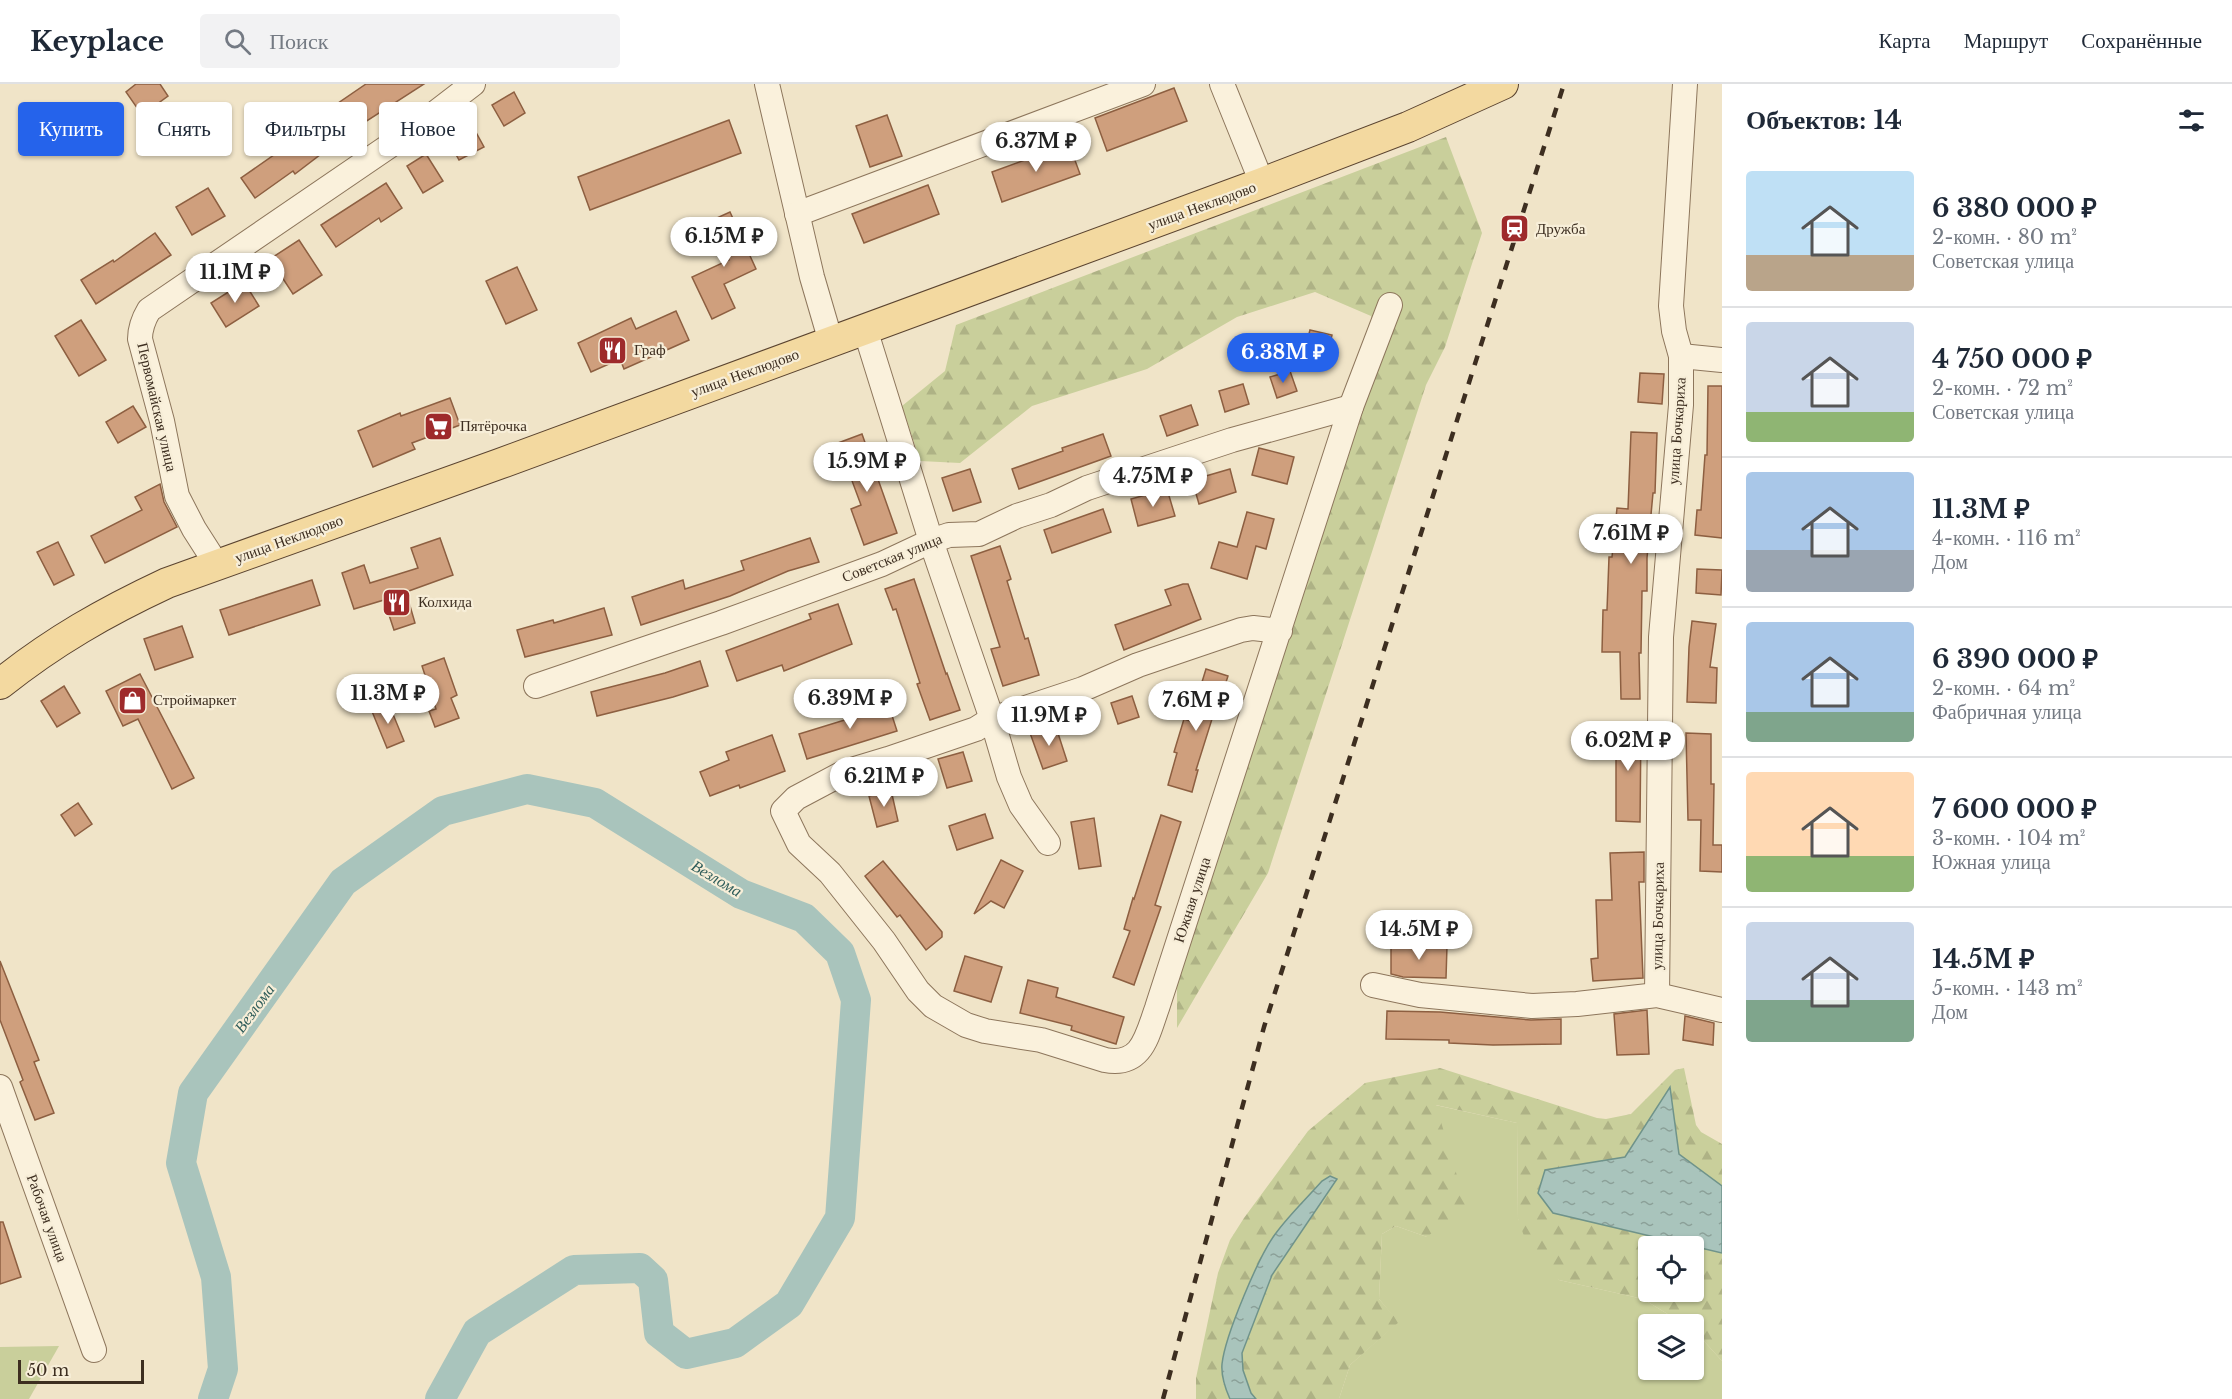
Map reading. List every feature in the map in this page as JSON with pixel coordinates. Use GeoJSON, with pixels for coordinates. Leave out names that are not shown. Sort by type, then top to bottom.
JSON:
{"type":"FeatureCollection","features":[{"type":"Feature","properties":{"kind":"main road","name":"улица Неклюдово"},"geometry":{"type":"LineString","coordinates":[[0,684],[73,631],[167,583],[1263,183],[1408,127],[1503,84]]}},
{"type":"Feature","properties":{"kind":"street","name":"Первомайская улица"},"geometry":{"type":"LineString","coordinates":[[217,565],[194,529],[177,496],[162,421],[140,339],[140,330],[149,310],[417,127],[473,84]]}},
{"type":"Feature","properties":{"kind":"street"},"geometry":{"type":"LineString","coordinates":[[766,84],[812,277],[831,342]]}},
{"type":"Feature","properties":{"kind":"street"},"geometry":{"type":"LineString","coordinates":[[797,214],[1143,84]]}},
{"type":"Feature","properties":{"kind":"street"},"geometry":{"type":"LineString","coordinates":[[1222,84],[1263,183]]}},
{"type":"Feature","properties":{"kind":"street","name":"улица Бочкариха"},"geometry":{"type":"LineString","coordinates":[[1657,995],[1661,637],[1681,405],[1681,356],[1674,331],[1671,306],[1685,84]]}},
{"type":"Feature","properties":{"kind":"street","name":"Южная улица"},"geometry":{"type":"LineString","coordinates":[[992,719],[976,729],[845,772],[796,798],[783,811],[799,844],[830,873],[884,941],[918,991],[933,1006],[966,1025],[985,1031],[1041,1040],[1105,1060],[1116,1062],[1127,1060],[1143,1046],[1157,1008],[1351,407],[1390,305]]}},
{"type":"Feature","properties":{"kind":"street"},"geometry":{"type":"LineString","coordinates":[[865,329],[931,541],[992,719],[1009,777],[1021,805],[1048,843]]}},
{"type":"Feature","properties":{"kind":"street"},"geometry":{"type":"LineString","coordinates":[[1681,356],[1722,360]]}},
{"type":"Feature","properties":{"kind":"street","name":"Советская улица"},"geometry":{"type":"LineString","coordinates":[[536,686],[732,620],[882,564],[931,541],[949,535],[980,534],[1017,516],[1051,505],[1087,488],[1232,440],[1351,407]]}},
{"type":"Feature","properties":{"kind":"street"},"geometry":{"type":"LineString","coordinates":[[992,719],[1073,692],[1138,665],[1241,630],[1253,628],[1280,631]]}},
{"type":"Feature","properties":{"kind":"street"},"geometry":{"type":"LineString","coordinates":[[1373,985],[1420,995],[1532,1006],[1577,1004],[1657,995],[1722,1010]]}},
{"type":"Feature","properties":{"kind":"street","name":"Рабочая улица"},"geometry":{"type":"LineString","coordinates":[[0,1087],[94,1350]]}},
{"type":"Feature","properties":{"kind":"green space"},"geometry":{"type":"Polygon","coordinates":[[[1446,137],[1482,233],[1445,347],[1426,385],[1268,873],[1177,1028],[1177,972],[1378,361],[1371,316],[1315,292],[1237,317],[1147,369],[1032,406],[960,463],[920,461],[902,406],[945,371],[956,325],[1446,137]]]}},
{"type":"Feature","properties":{"kind":"green space"},"geometry":{"type":"Polygon","coordinates":[[[1440,1068],[1606,1119],[1631,1114],[1675,1070],[1684,1068],[1696,1125],[1701,1132],[1722,1144],[1722,1186],[1679,1154],[1670,1088],[1625,1157],[1545,1170],[1553,1213],[1650,1236],[1638,1236],[1638,1298],[1559,1280],[1532,1259],[1518,1219],[1517,1123],[1436,1105],[1466,1206],[1427,1237],[1396,1226],[1382,1234],[1379,1299],[1399,1322],[1350,1365],[1339,1399],[1256,1399],[1251,1393],[1243,1370],[1242,1353],[1272,1275],[1337,1180],[1275,1234],[1250,1282],[1222,1364],[1223,1382],[1230,1399],[1196,1399],[1196,1378],[1218,1273],[1230,1240],[1308,1131],[1365,1083],[1440,1068]]]}},
{"type":"Feature","properties":{"kind":"green space"},"geometry":{"type":"Polygon","coordinates":[[[1435,1105],[1517,1123],[1518,1219],[1559,1280],[1638,1298],[1638,1302],[1648,1302],[1668,1314],[1638,1314],[1638,1380],[1704,1380],[1704,1341],[1722,1361],[1722,1399],[1339,1399],[1350,1365],[1398,1322],[1379,1299],[1382,1234],[1396,1226],[1427,1237],[1435,1105]]]}},
{"type":"Feature","properties":{"kind":"green space"},"geometry":{"type":"Polygon","coordinates":[[[1704,1248],[1722,1253],[1722,1361],[1704,1341],[1704,1314],[1668,1314],[1648,1302],[1704,1302],[1704,1248]]]}},
{"type":"Feature","properties":{"kind":"green space"},"geometry":{"type":"Polygon","coordinates":[[[59,1346],[29,1399],[0,1399],[0,1347],[59,1346]]]}},
{"type":"Feature","properties":{"kind":"water"},"geometry":{"type":"Polygon","coordinates":[[[1670,1087],[1679,1154],[1722,1186],[1722,1253],[1704,1249],[1704,1236],[1650,1236],[1553,1213],[1538,1193],[1545,1170],[1625,1157],[1670,1087]]]}},
{"type":"Feature","properties":{"kind":"water"},"geometry":{"type":"Polygon","coordinates":[[[1330,1176],[1337,1179],[1272,1275],[1242,1353],[1243,1370],[1251,1393],[1256,1399],[1230,1399],[1222,1373],[1224,1351],[1252,1277],[1281,1226],[1322,1181],[1330,1176]]]}},
{"type":"Feature","properties":{"kind":"building"},"geometry":{"type":"Polygon","coordinates":[[[136,84],[160,84],[168,96],[160,102],[136,102],[136,106],[126,92],[136,84]]]}},
{"type":"Feature","properties":{"kind":"building"},"geometry":{"type":"Polygon","coordinates":[[[366,84],[424,84],[396,102],[379,102],[379,113],[367,121],[367,102],[340,102],[366,84]]]}},
{"type":"Feature","properties":{"kind":"building"},"geometry":{"type":"Polygon","coordinates":[[[1174,88],[1187,121],[1107,151],[1095,118],[1174,88]]]}},
{"type":"Feature","properties":{"kind":"building"},"geometry":{"type":"Polygon","coordinates":[[[514,92],[525,113],[504,126],[492,105],[514,92]]]}},
{"type":"Feature","properties":{"kind":"building"},"geometry":{"type":"Polygon","coordinates":[[[887,115],[902,156],[870,167],[856,126],[887,115]]]}},
{"type":"Feature","properties":{"kind":"building"},"geometry":{"type":"Polygon","coordinates":[[[729,120],[741,153],[590,210],[578,177],[729,120]]]}},
{"type":"Feature","properties":{"kind":"building"},"geometry":{"type":"Polygon","coordinates":[[[477,134],[484,147],[477,151],[477,134]]]}},
{"type":"Feature","properties":{"kind":"building"},"geometry":{"type":"Polygon","coordinates":[[[1069,144],[1080,174],[1002,202],[992,172],[1069,144]]]}},
{"type":"Feature","properties":{"kind":"building"},"geometry":{"type":"Polygon","coordinates":[[[272,156],[318,156],[295,174],[293,171],[255,198],[241,178],[272,156]]]}},
{"type":"Feature","properties":{"kind":"building"},"geometry":{"type":"Polygon","coordinates":[[[423,156],[427,156],[443,181],[423,193],[407,166],[423,156]]]}},
{"type":"Feature","properties":{"kind":"building"},"geometry":{"type":"Polygon","coordinates":[[[386,183],[402,208],[381,222],[379,218],[336,247],[321,225],[386,183]]]}},
{"type":"Feature","properties":{"kind":"building"},"geometry":{"type":"Polygon","coordinates":[[[928,185],[939,214],[864,243],[852,214],[928,185]]]}},
{"type":"Feature","properties":{"kind":"building"},"geometry":{"type":"Polygon","coordinates":[[[208,188],[225,216],[192,235],[176,207],[208,188]]]}},
{"type":"Feature","properties":{"kind":"building"},"geometry":{"type":"Polygon","coordinates":[[[730,212],[756,269],[724,284],[735,308],[712,319],[692,277],[729,260],[710,221],[730,212]]]}},
{"type":"Feature","properties":{"kind":"building"},"geometry":{"type":"Polygon","coordinates":[[[155,233],[171,255],[96,304],[81,280],[113,260],[114,262],[155,233]]]}},
{"type":"Feature","properties":{"kind":"building"},"geometry":{"type":"Polygon","coordinates":[[[299,240],[322,275],[293,294],[270,259],[299,240]]]}},
{"type":"Feature","properties":{"kind":"building"},"geometry":{"type":"Polygon","coordinates":[[[517,267],[537,310],[506,324],[486,281],[517,267]]]}},
{"type":"Feature","properties":{"kind":"building"},"geometry":{"type":"Polygon","coordinates":[[[244,282],[259,306],[226,327],[211,303],[244,282]]]}},
{"type":"Feature","properties":{"kind":"building","name":"Граф"},"geometry":{"type":"Polygon","coordinates":[[[676,311],[689,340],[624,369],[620,359],[591,372],[578,343],[631,318],[636,329],[676,311]]]}},
{"type":"Feature","properties":{"kind":"building"},"geometry":{"type":"Polygon","coordinates":[[[81,320],[106,360],[79,376],[55,336],[81,320]]]}},
{"type":"Feature","properties":{"kind":"building"},"geometry":{"type":"Polygon","coordinates":[[[1310,330],[1332,335],[1324,370],[1301,365],[1310,330]]]}},
{"type":"Feature","properties":{"kind":"building"},"geometry":{"type":"Polygon","coordinates":[[[1290,371],[1297,391],[1277,398],[1270,377],[1290,371]]]}},
{"type":"Feature","properties":{"kind":"building"},"geometry":{"type":"Polygon","coordinates":[[[1640,373],[1664,374],[1662,404],[1638,402],[1640,373]]]}},
{"type":"Feature","properties":{"kind":"building"},"geometry":{"type":"Polygon","coordinates":[[[1243,384],[1249,404],[1225,412],[1219,391],[1243,384]]]}},
{"type":"Feature","properties":{"kind":"building"},"geometry":{"type":"Polygon","coordinates":[[[1708,386],[1722,386],[1722,538],[1695,535],[1697,510],[1701,510],[1705,455],[1707,455],[1708,386]]]}},
{"type":"Feature","properties":{"kind":"building"},"geometry":{"type":"Polygon","coordinates":[[[450,398],[460,425],[412,443],[415,449],[373,467],[358,431],[400,413],[401,416],[450,398]]]}},
{"type":"Feature","properties":{"kind":"building"},"geometry":{"type":"Polygon","coordinates":[[[1191,405],[1198,425],[1167,436],[1160,416],[1191,405]]]}},
{"type":"Feature","properties":{"kind":"building"},"geometry":{"type":"Polygon","coordinates":[[[133,406],[146,427],[118,443],[106,422],[133,406]]]}},
{"type":"Feature","properties":{"kind":"building"},"geometry":{"type":"Polygon","coordinates":[[[1631,432],[1657,433],[1655,493],[1653,493],[1647,558],[1647,591],[1642,591],[1641,653],[1639,653],[1640,699],[1621,699],[1620,652],[1602,652],[1603,610],[1607,610],[1609,557],[1612,557],[1617,508],[1628,509],[1631,432]]]}},
{"type":"Feature","properties":{"kind":"building"},"geometry":{"type":"Polygon","coordinates":[[[862,434],[897,533],[864,545],[851,509],[861,505],[838,443],[862,434]]]}},
{"type":"Feature","properties":{"kind":"building"},"geometry":{"type":"Polygon","coordinates":[[[1103,434],[1111,456],[1019,489],[1012,469],[1103,434]]]}},
{"type":"Feature","properties":{"kind":"building"},"geometry":{"type":"Polygon","coordinates":[[[1259,448],[1294,457],[1287,484],[1252,475],[1259,448]]]}},
{"type":"Feature","properties":{"kind":"building"},"geometry":{"type":"Polygon","coordinates":[[[970,469],[981,502],[953,511],[942,478],[970,469]]]}},
{"type":"Feature","properties":{"kind":"building"},"geometry":{"type":"Polygon","coordinates":[[[1230,469],[1236,492],[1199,504],[1192,480],[1230,469]]]}},
{"type":"Feature","properties":{"kind":"building"},"geometry":{"type":"Polygon","coordinates":[[[160,484],[164,502],[177,527],[105,563],[91,536],[142,510],[135,497],[160,484]]]}},
{"type":"Feature","properties":{"kind":"building"},"geometry":{"type":"Polygon","coordinates":[[[1167,489],[1175,516],[1138,526],[1131,499],[1167,489]]]}},
{"type":"Feature","properties":{"kind":"building"},"geometry":{"type":"Polygon","coordinates":[[[1103,509],[1111,532],[1052,553],[1044,530],[1103,509]]]}},
{"type":"Feature","properties":{"kind":"building"},"geometry":{"type":"Polygon","coordinates":[[[1247,512],[1274,519],[1266,549],[1256,546],[1247,579],[1211,568],[1219,542],[1237,547],[1247,512]]]}},
{"type":"Feature","properties":{"kind":"building"},"geometry":{"type":"Polygon","coordinates":[[[440,538],[453,575],[406,592],[415,623],[394,630],[384,600],[354,609],[342,573],[364,565],[370,583],[418,568],[411,548],[440,538]]]}},
{"type":"Feature","properties":{"kind":"building"},"geometry":{"type":"Polygon","coordinates":[[[810,538],[819,562],[788,571],[730,596],[641,625],[632,597],[683,580],[685,589],[744,570],[741,561],[810,538]]]}},
{"type":"Feature","properties":{"kind":"building"},"geometry":{"type":"Polygon","coordinates":[[[58,542],[74,575],[54,585],[37,552],[58,542]]]}},
{"type":"Feature","properties":{"kind":"building"},"geometry":{"type":"Polygon","coordinates":[[[1000,546],[1011,579],[1007,581],[1039,675],[1003,686],[991,649],[1000,647],[971,556],[1000,546]]]}},
{"type":"Feature","properties":{"kind":"building"},"geometry":{"type":"Polygon","coordinates":[[[1697,569],[1722,570],[1721,595],[1696,593],[1697,569]]]}},
{"type":"Feature","properties":{"kind":"building"},"geometry":{"type":"Polygon","coordinates":[[[914,579],[960,710],[930,720],[917,684],[920,683],[896,609],[893,610],[885,589],[914,579]]]}},
{"type":"Feature","properties":{"kind":"building"},"geometry":{"type":"Polygon","coordinates":[[[312,580],[320,605],[229,635],[220,610],[312,580]]]}},
{"type":"Feature","properties":{"kind":"building"},"geometry":{"type":"Polygon","coordinates":[[[1188,584],[1201,619],[1124,650],[1115,625],[1171,605],[1165,590],[1188,584]]]}},
{"type":"Feature","properties":{"kind":"building"},"geometry":{"type":"Polygon","coordinates":[[[838,604],[852,644],[784,671],[782,665],[737,681],[726,651],[811,619],[809,614],[838,604]]]}},
{"type":"Feature","properties":{"kind":"building"},"geometry":{"type":"Polygon","coordinates":[[[604,608],[612,635],[525,657],[517,630],[553,620],[554,623],[604,608]]]}},
{"type":"Feature","properties":{"kind":"building"},"geometry":{"type":"Polygon","coordinates":[[[1692,621],[1716,624],[1710,667],[1717,668],[1716,703],[1687,702],[1692,621]]]}},
{"type":"Feature","properties":{"kind":"building"},"geometry":{"type":"Polygon","coordinates":[[[182,626],[193,657],[155,670],[144,639],[182,626]]]}},
{"type":"Feature","properties":{"kind":"building"},"geometry":{"type":"Polygon","coordinates":[[[444,658],[457,695],[451,698],[459,718],[435,727],[429,711],[436,709],[422,666],[444,658]]]}},
{"type":"Feature","properties":{"kind":"building"},"geometry":{"type":"Polygon","coordinates":[[[700,661],[708,686],[597,716],[591,692],[665,673],[700,661]]]}},
{"type":"Feature","properties":{"kind":"building"},"geometry":{"type":"Polygon","coordinates":[[[1206,669],[1228,676],[1196,770],[1198,770],[1192,792],[1168,785],[1177,753],[1174,752],[1184,719],[1190,721],[1206,669]]]}},
{"type":"Feature","properties":{"kind":"building"},"geometry":{"type":"Polygon","coordinates":[[[140,674],[194,778],[172,789],[138,719],[123,726],[106,691],[140,674]]]}},
{"type":"Feature","properties":{"kind":"building"},"geometry":{"type":"Polygon","coordinates":[[[64,686],[80,713],[57,727],[41,701],[64,686]]]}},
{"type":"Feature","properties":{"kind":"building"},"geometry":{"type":"Polygon","coordinates":[[[1132,696],[1139,717],[1118,724],[1111,703],[1132,696]]]}},
{"type":"Feature","properties":{"kind":"building"},"geometry":{"type":"Polygon","coordinates":[[[887,700],[897,731],[807,759],[799,734],[848,719],[846,713],[887,700]]]}},
{"type":"Feature","properties":{"kind":"building"},"geometry":{"type":"Polygon","coordinates":[[[388,702],[404,741],[387,748],[371,709],[388,702]]]}},
{"type":"Feature","properties":{"kind":"building"},"geometry":{"type":"Polygon","coordinates":[[[1055,724],[1067,761],[1043,769],[1030,733],[1055,724]]]}},
{"type":"Feature","properties":{"kind":"building"},"geometry":{"type":"Polygon","coordinates":[[[1616,724],[1641,724],[1640,822],[1616,821],[1616,724]]]}},
{"type":"Feature","properties":{"kind":"building"},"geometry":{"type":"Polygon","coordinates":[[[1686,733],[1711,734],[1711,784],[1714,784],[1713,845],[1722,845],[1722,872],[1700,871],[1701,820],[1688,820],[1686,733]]]}},
{"type":"Feature","properties":{"kind":"building"},"geometry":{"type":"Polygon","coordinates":[[[772,735],[785,771],[740,788],[739,785],[710,796],[700,772],[729,760],[726,752],[772,735]]]}},
{"type":"Feature","properties":{"kind":"building"},"geometry":{"type":"Polygon","coordinates":[[[963,752],[972,781],[947,788],[938,759],[963,752]]]}},
{"type":"Feature","properties":{"kind":"building"},"geometry":{"type":"Polygon","coordinates":[[[891,790],[898,821],[877,827],[869,796],[891,790]]]}},
{"type":"Feature","properties":{"kind":"building"},"geometry":{"type":"Polygon","coordinates":[[[78,803],[92,824],[75,836],[61,815],[78,803]]]}},
{"type":"Feature","properties":{"kind":"building"},"geometry":{"type":"Polygon","coordinates":[[[985,814],[993,838],[957,850],[949,826],[985,814]]]}},
{"type":"Feature","properties":{"kind":"building"},"geometry":{"type":"Polygon","coordinates":[[[1161,815],[1181,822],[1155,905],[1161,907],[1134,985],[1113,977],[1130,931],[1124,929],[1133,898],[1161,815]]]}},
{"type":"Feature","properties":{"kind":"building"},"geometry":{"type":"Polygon","coordinates":[[[1094,818],[1101,866],[1079,869],[1071,822],[1094,818]]]}},
{"type":"Feature","properties":{"kind":"building"},"geometry":{"type":"Polygon","coordinates":[[[1644,852],[1644,882],[1639,882],[1643,978],[1593,981],[1591,959],[1598,958],[1596,900],[1612,900],[1610,853],[1644,852]]]}},
{"type":"Feature","properties":{"kind":"building"},"geometry":{"type":"Polygon","coordinates":[[[1001,860],[1023,871],[1004,908],[991,901],[974,914],[1001,860]]]}},
{"type":"Feature","properties":{"kind":"building"},"geometry":{"type":"Polygon","coordinates":[[[883,861],[942,932],[942,937],[926,950],[900,915],[897,917],[865,876],[883,861]]]}},
{"type":"Feature","properties":{"kind":"building"},"geometry":{"type":"Polygon","coordinates":[[[1391,945],[1447,946],[1446,978],[1403,977],[1391,974],[1391,945]]]}},
{"type":"Feature","properties":{"kind":"building"},"geometry":{"type":"Polygon","coordinates":[[[965,956],[1002,967],[991,1002],[954,991],[965,956]]]}},
{"type":"Feature","properties":{"kind":"building"},"geometry":{"type":"Polygon","coordinates":[[[0,961],[39,1060],[34,1062],[54,1113],[35,1120],[20,1082],[23,1080],[0,1020],[0,961]]]}},
{"type":"Feature","properties":{"kind":"building"},"geometry":{"type":"Polygon","coordinates":[[[1028,980],[1058,988],[1056,997],[1124,1017],[1116,1044],[1071,1030],[1072,1026],[1020,1013],[1028,980]]]}},
{"type":"Feature","properties":{"kind":"building"},"geometry":{"type":"Polygon","coordinates":[[[1647,1010],[1649,1054],[1617,1055],[1614,1014],[1647,1010]]]}},
{"type":"Feature","properties":{"kind":"building"},"geometry":{"type":"Polygon","coordinates":[[[1387,1011],[1440,1012],[1531,1020],[1561,1019],[1561,1044],[1493,1045],[1449,1043],[1449,1040],[1386,1039],[1387,1011]]]}},
{"type":"Feature","properties":{"kind":"building"},"geometry":{"type":"Polygon","coordinates":[[[1685,1016],[1714,1023],[1713,1045],[1683,1040],[1685,1016]]]}},
{"type":"Feature","properties":{"kind":"building"},"geometry":{"type":"Polygon","coordinates":[[[0,1222],[3,1222],[21,1277],[0,1284],[0,1222]]]}},
{"type":"Feature","properties":{"kind":"waterway","name":"Везлома"},"geometry":{"type":"LineString","coordinates":[[213,1399],[223,1369],[216,1277],[181,1163],[193,1093],[343,882],[443,811],[527,789],[595,803],[741,894],[804,918],[840,953],[856,1000],[840,1218],[789,1304],[735,1343],[686,1354],[659,1333],[653,1280],[640,1268],[574,1270],[477,1332],[440,1399]]}},
{"type":"Feature","properties":{"kind":"railway"},"geometry":{"type":"LineString","coordinates":[[1163,1399],[1264,1027],[1564,84]]}},
{"type":"Feature","properties":{"kind":"place","name":"Дружба"},"geometry":{"type":"Point","coordinates":[1515,229]}},
{"type":"Feature","properties":{"kind":"place","name":"Граф"},"geometry":{"type":"Point","coordinates":[613,350]}},
{"type":"Feature","properties":{"kind":"place","name":"Пятёрочка"},"geometry":{"type":"Point","coordinates":[439,426]}},
{"type":"Feature","properties":{"kind":"place","name":"Колхида"},"geometry":{"type":"Point","coordinates":[397,602]}},
{"type":"Feature","properties":{"kind":"place","name":"Строймаркет"},"geometry":{"type":"Point","coordinates":[132,700]}}]}
